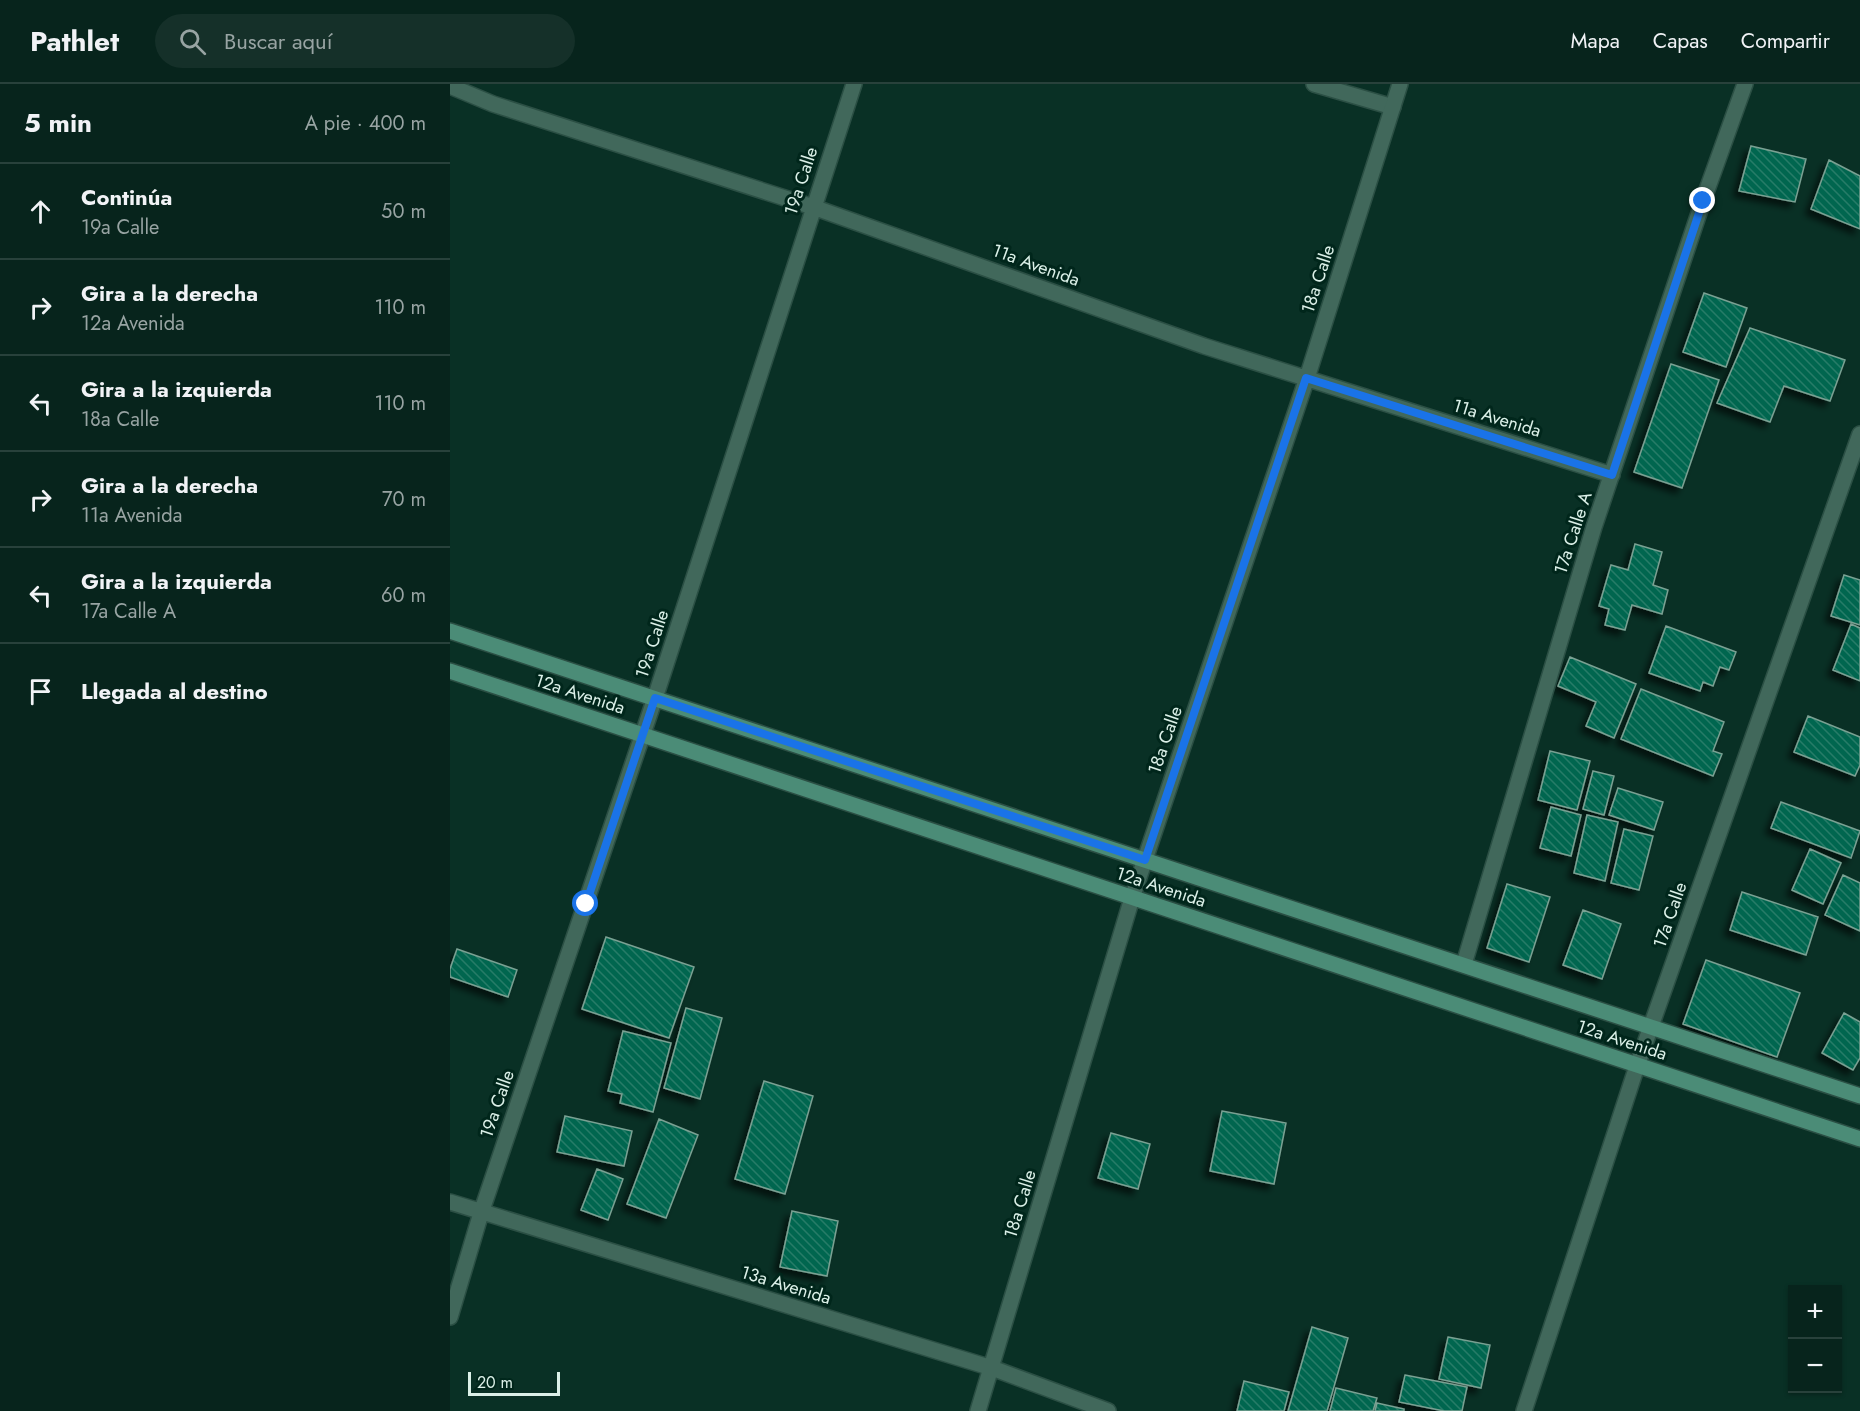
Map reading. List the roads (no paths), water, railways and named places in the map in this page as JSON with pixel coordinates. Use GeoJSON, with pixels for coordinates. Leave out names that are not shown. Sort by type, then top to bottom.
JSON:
{"type":"FeatureCollection","features":[{"type":"Feature","properties":{"kind":"main road","name":"12a Avenida"},"geometry":{"type":"LineString","coordinates":[[450,631],[1651,1025],[1860,1096]]}},
{"type":"Feature","properties":{"kind":"main road","name":"12a Avenida"},"geometry":{"type":"LineString","coordinates":[[450,672],[1860,1139]]}},
{"type":"Feature","properties":{"kind":"street","name":"19a Calle"},"geometry":{"type":"LineString","coordinates":[[450,1317],[481,1212],[643,735],[854,84]]}},
{"type":"Feature","properties":{"kind":"street"},"geometry":{"type":"LineString","coordinates":[[1314,84],[1393,107]]}},
{"type":"Feature","properties":{"kind":"street","name":"18a Calle"},"geometry":{"type":"LineString","coordinates":[[978,1411],[1132,898],[1306,378],[1400,84]]}},
{"type":"Feature","properties":{"kind":"street","name":"17a Calle A"},"geometry":{"type":"LineString","coordinates":[[1464,964],[1591,538],[1703,201],[1745,84]]}},
{"type":"Feature","properties":{"kind":"street","name":"11a Avenida"},"geometry":{"type":"LineString","coordinates":[[450,86],[493,104],[813,207],[1193,342],[1612,475]]}},
{"type":"Feature","properties":{"kind":"street","name":"17a Calle"},"geometry":{"type":"LineString","coordinates":[[1524,1411],[1651,1025],[1860,434]]}},
{"type":"Feature","properties":{"kind":"street","name":"13a Avenida"},"geometry":{"type":"LineString","coordinates":[[450,1202],[992,1368],[1108,1411]]}}]}
